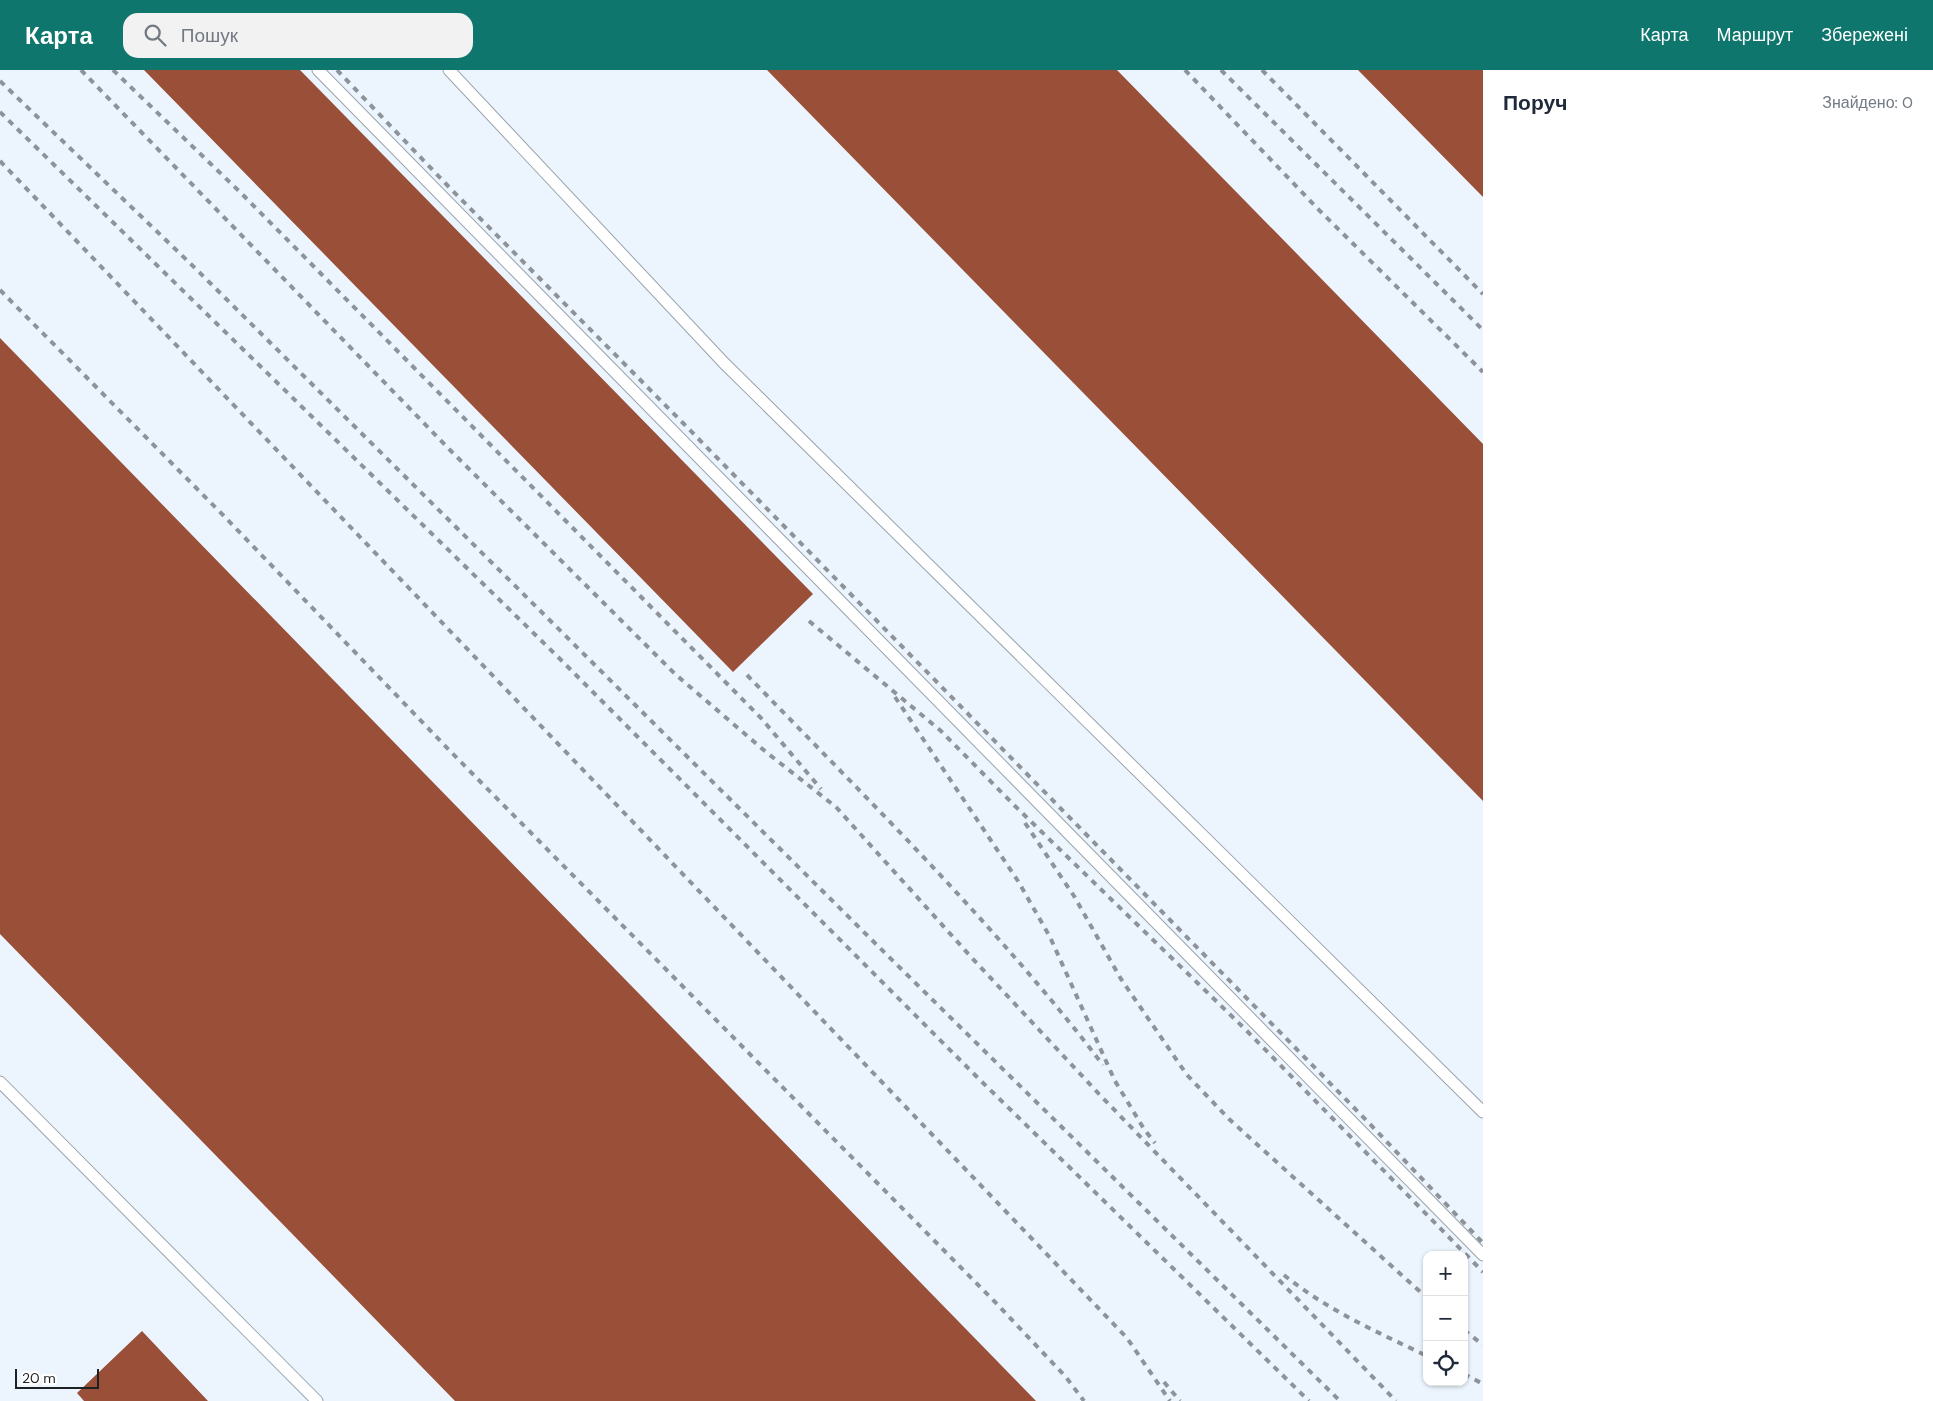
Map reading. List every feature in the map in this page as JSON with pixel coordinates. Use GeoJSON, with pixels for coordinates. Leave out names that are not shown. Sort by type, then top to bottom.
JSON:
{"type":"FeatureCollection","features":[{"type":"Feature","properties":{"kind":"lane"},"geometry":{"type":"LineString","coordinates":[[318,70],[1483,1255]]}},
{"type":"Feature","properties":{"kind":"lane"},"geometry":{"type":"LineString","coordinates":[[449,70],[724,363],[1483,1112]]}},
{"type":"Feature","properties":{"kind":"lane"},"geometry":{"type":"LineString","coordinates":[[0,1082],[317,1401]]}},
{"type":"Feature","properties":{"kind":"building"},"geometry":{"type":"Polygon","coordinates":[[[144,70],[300,70],[813,594],[733,672],[144,70]]]}},
{"type":"Feature","properties":{"kind":"building"},"geometry":{"type":"Polygon","coordinates":[[[767,70],[1117,70],[1483,444],[1483,801],[767,70]]]}},
{"type":"Feature","properties":{"kind":"building"},"geometry":{"type":"Polygon","coordinates":[[[1358,70],[1483,70],[1483,197],[1358,70]]]}},
{"type":"Feature","properties":{"kind":"building"},"geometry":{"type":"Polygon","coordinates":[[[0,338],[1036,1401],[455,1401],[0,934],[0,338]]]}},
{"type":"Feature","properties":{"kind":"building"},"geometry":{"type":"Polygon","coordinates":[[[142,1331],[208,1401],[84,1401],[77,1393],[142,1331]]]}},
{"type":"Feature","properties":{"kind":"railway"},"geometry":{"type":"LineString","coordinates":[[81,70],[450,450],[675,674],[766,752],[836,807],[972,958],[1099,1094],[1396,1401]]}},
{"type":"Feature","properties":{"kind":"railway"},"geometry":{"type":"LineString","coordinates":[[113,70],[241,193],[761,718],[821,789]]}},
{"type":"Feature","properties":{"kind":"railway"},"geometry":{"type":"LineString","coordinates":[[337,70],[448,186],[1369,1123],[1483,1243]]}},
{"type":"Feature","properties":{"kind":"railway"},"geometry":{"type":"LineString","coordinates":[[1185,70],[1319,210],[1483,372]]}},
{"type":"Feature","properties":{"kind":"railway"},"geometry":{"type":"LineString","coordinates":[[1221,70],[1483,330]]}},
{"type":"Feature","properties":{"kind":"railway"},"geometry":{"type":"LineString","coordinates":[[1262,70],[1483,294]]}},
{"type":"Feature","properties":{"kind":"railway"},"geometry":{"type":"LineString","coordinates":[[0,81],[195,268],[885,953],[1340,1401]]}},
{"type":"Feature","properties":{"kind":"railway"},"geometry":{"type":"LineString","coordinates":[[0,112],[556,655],[978,1078],[1309,1401]]}},
{"type":"Feature","properties":{"kind":"railway"},"geometry":{"type":"LineString","coordinates":[[0,161],[1127,1338],[1170,1401]]}},
{"type":"Feature","properties":{"kind":"railway"},"geometry":{"type":"LineString","coordinates":[[0,290],[223,515],[451,752],[996,1303],[1065,1376],[1084,1401]]}},
{"type":"Feature","properties":{"kind":"railway"},"geometry":{"type":"LineString","coordinates":[[809,621],[941,731],[1015,806],[1246,1030],[1483,1272]]}},
{"type":"Feature","properties":{"kind":"railway"},"geometry":{"type":"LineString","coordinates":[[747,675],[976,913],[1062,1013],[1103,1065]]}},
{"type":"Feature","properties":{"kind":"railway"},"geometry":{"type":"LineString","coordinates":[[895,697],[1018,881],[1050,937],[1115,1081],[1144,1129],[1155,1143]]}},
{"type":"Feature","properties":{"kind":"railway"},"geometry":{"type":"LineString","coordinates":[[1025,823],[1074,896],[1121,979],[1187,1075],[1229,1119],[1425,1296]]}},
{"type":"Feature","properties":{"kind":"railway"},"geometry":{"type":"LineString","coordinates":[[1284,1275],[1300,1288],[1335,1310],[1423,1354]]}},
{"type":"Feature","properties":{"kind":"railway"},"geometry":{"type":"LineString","coordinates":[[1468,1333],[1483,1345]]}},
{"type":"Feature","properties":{"kind":"railway"},"geometry":{"type":"LineString","coordinates":[[1468,1376],[1483,1384]]}},
{"type":"Feature","properties":{"kind":"railway"},"geometry":{"type":"LineString","coordinates":[[1164,1382],[1180,1401]]}}]}
